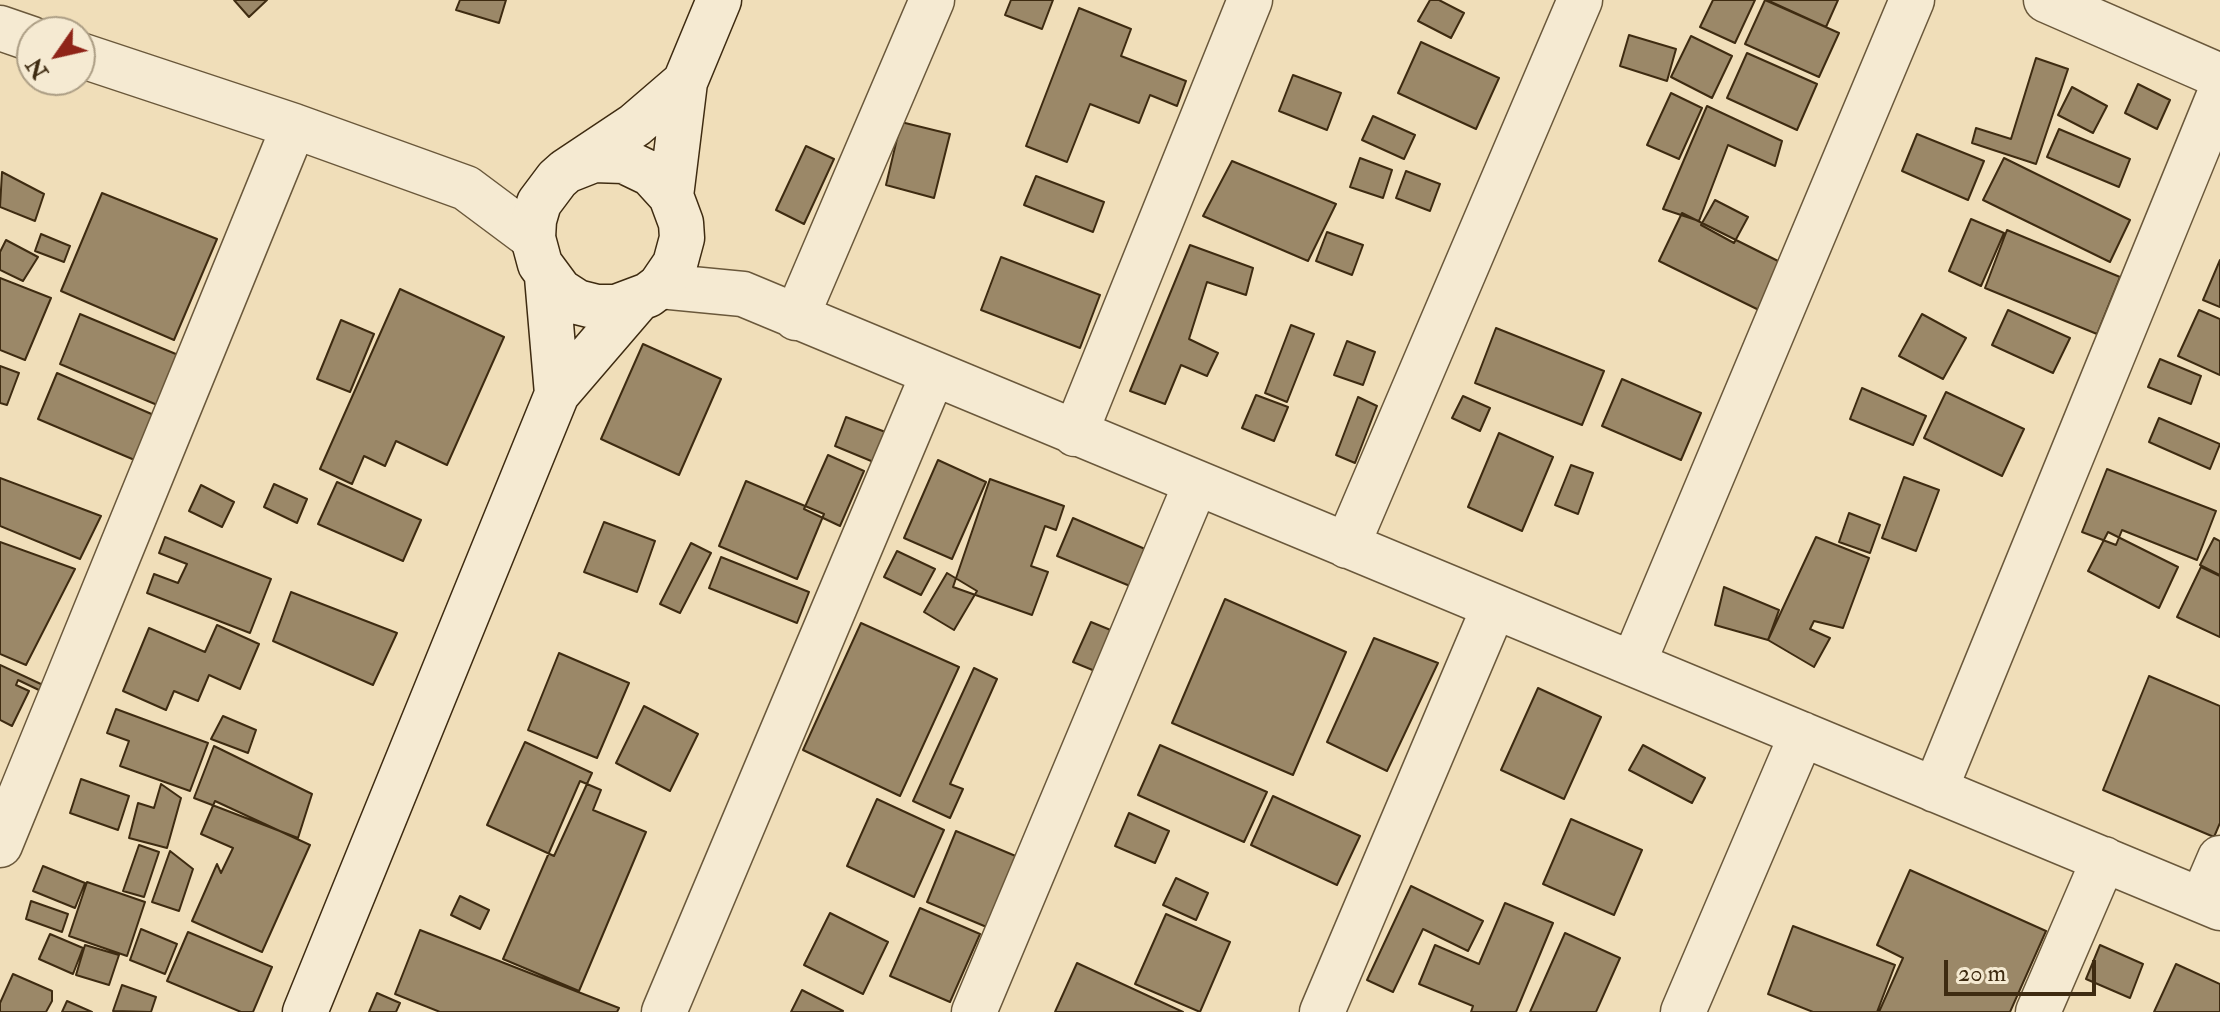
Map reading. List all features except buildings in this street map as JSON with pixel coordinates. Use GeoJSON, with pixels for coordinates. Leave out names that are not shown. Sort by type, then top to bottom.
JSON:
{"type":"FeatureCollection","features":[{"type":"Feature","properties":{"kind":"street"},"geometry":{"type":"LineString","coordinates":[[671,196],[685,82],[719,0]]}},
{"type":"Feature","properties":{"kind":"street"},"geometry":{"type":"LineString","coordinates":[[796,318],[932,0]]}},
{"type":"Feature","properties":{"kind":"street"},"geometry":{"type":"LineString","coordinates":[[1075,434],[1250,0]]}},
{"type":"Feature","properties":{"kind":"street"},"geometry":{"type":"LineString","coordinates":[[1347,546],[1580,0]]}},
{"type":"Feature","properties":{"kind":"street"},"geometry":{"type":"LineString","coordinates":[[1633,664],[1912,0]]}},
{"type":"Feature","properties":{"kind":"street"},"geometry":{"type":"LineString","coordinates":[[2046,0],[2220,76]]}},
{"type":"Feature","properties":{"kind":"street"},"geometry":{"type":"LineString","coordinates":[[96,60],[294,126],[466,188],[540,257],[560,291],[577,302],[597,307],[616,307],[648,294],[743,294]]}},
{"type":"Feature","properties":{"kind":"street"},"geometry":{"type":"LineString","coordinates":[[557,394],[540,257],[539,203],[557,180],[635,125],[685,82]]}},
{"type":"Feature","properties":{"kind":"street"},"geometry":{"type":"LineString","coordinates":[[1935,790],[2220,93]]}},
{"type":"Feature","properties":{"kind":"street"},"geometry":{"type":"LineString","coordinates":[[0,845],[294,126]]}},
{"type":"Feature","properties":{"kind":"street"},"geometry":{"type":"LineString","coordinates":[[305,1012],[557,394],[675,264],[682,238],[677,209],[671,196],[651,174],[624,161],[594,160],[557,180],[466,188]]}},
{"type":"Feature","properties":{"kind":"street"},"geometry":{"type":"LineString","coordinates":[[682,238],[743,294],[796,318],[2211,904],[2220,858]]}},
{"type":"Feature","properties":{"kind":"street"},"geometry":{"type":"LineString","coordinates":[[664,1012],[933,374]]}},
{"type":"Feature","properties":{"kind":"street"},"geometry":{"type":"LineString","coordinates":[[974,1012],[1196,483]]}},
{"type":"Feature","properties":{"kind":"street"},"geometry":{"type":"LineString","coordinates":[[1322,1012],[1494,607]]}},
{"type":"Feature","properties":{"kind":"street"},"geometry":{"type":"LineString","coordinates":[[1683,1012],[1802,734]]}},
{"type":"Feature","properties":{"kind":"street"},"geometry":{"type":"LineString","coordinates":[[2038,1012],[2104,859]]}}]}
